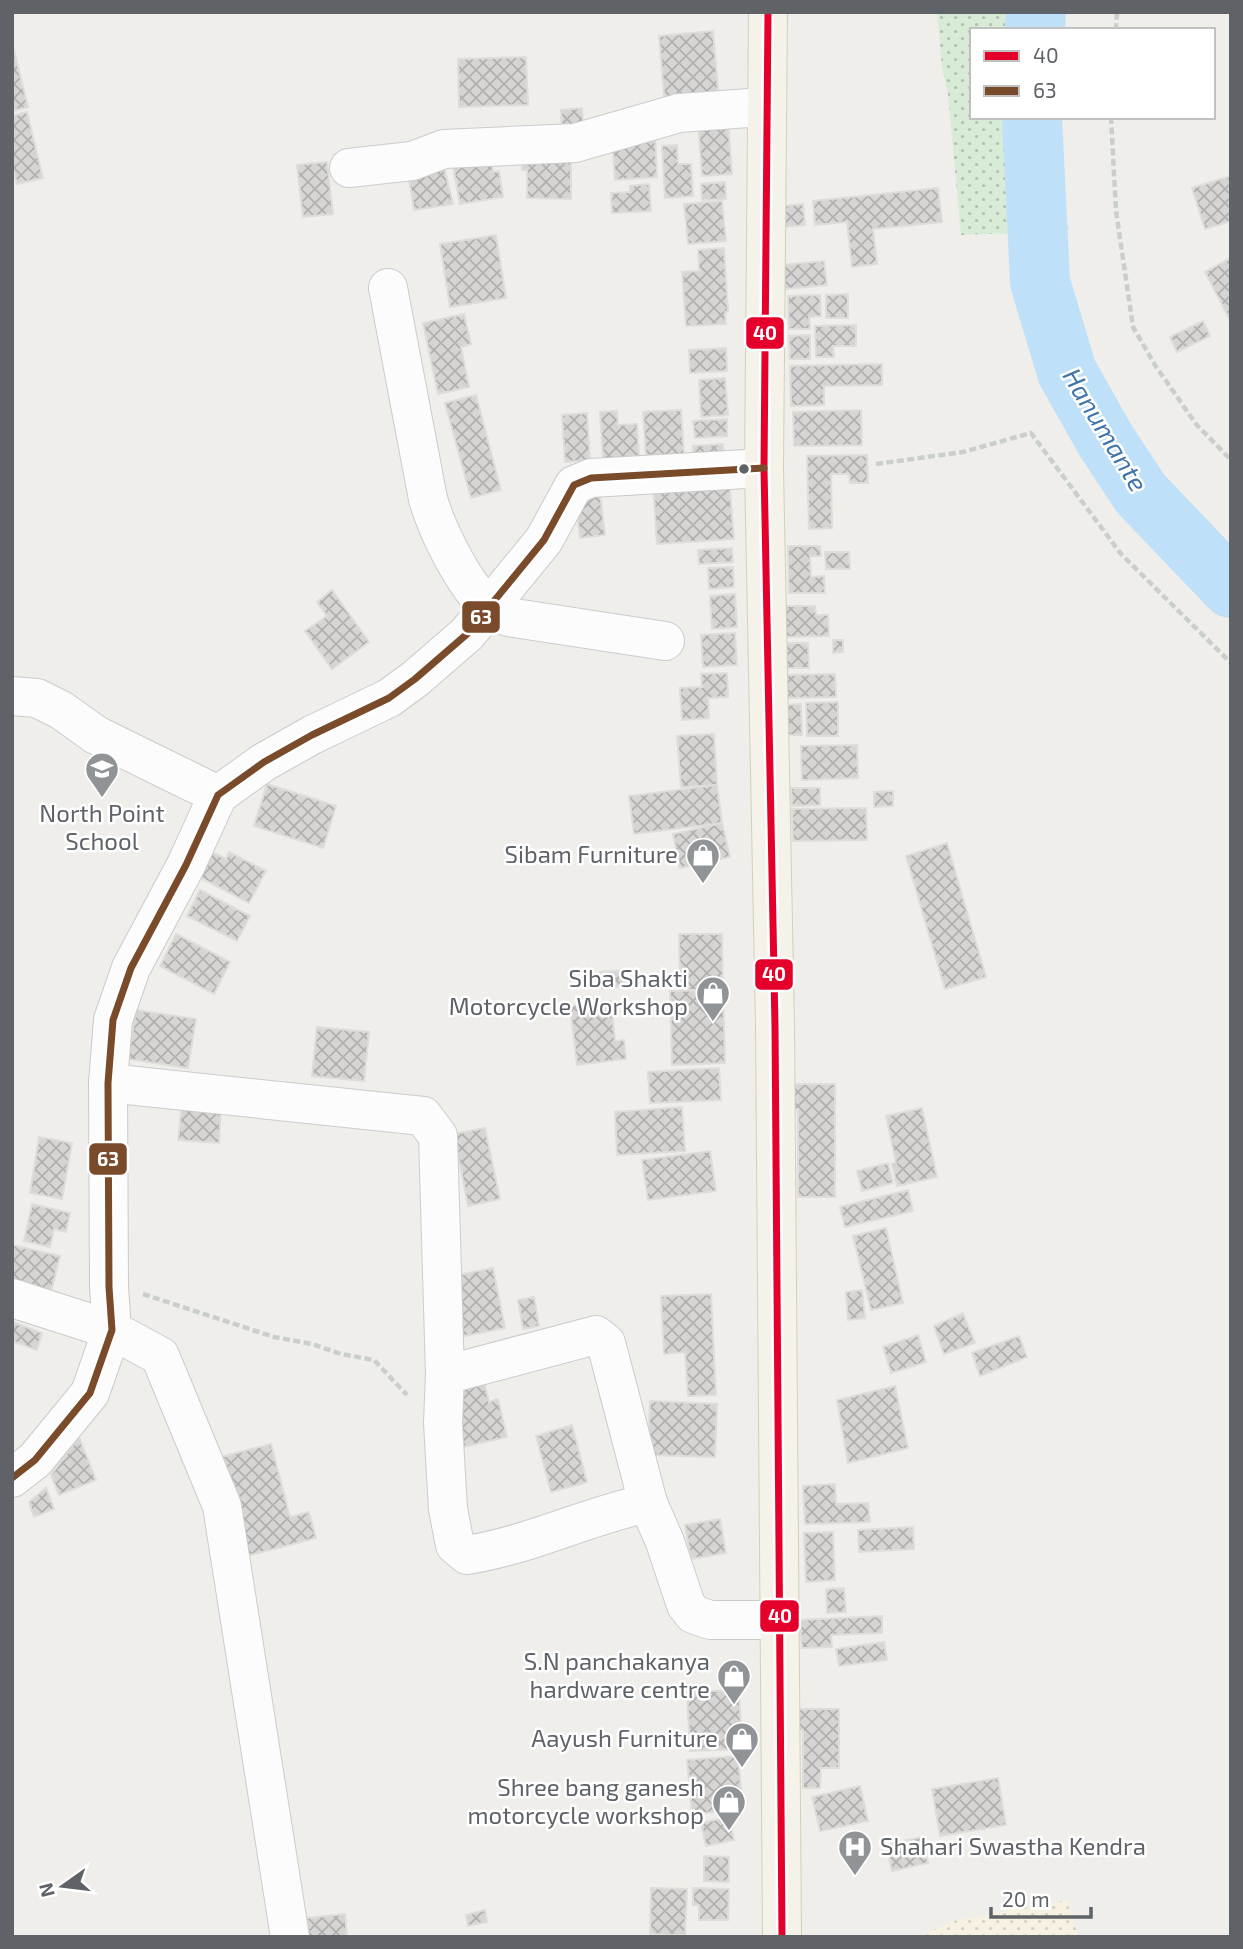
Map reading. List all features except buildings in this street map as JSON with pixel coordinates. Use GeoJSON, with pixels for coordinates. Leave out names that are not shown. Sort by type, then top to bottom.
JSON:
{"type":"FeatureCollection","features":[{"type":"Feature","properties":{"kind":"main road"},"geometry":{"type":"LineString","coordinates":[[768,12],[765,107],[764,468],[775,1040],[782,1937]]}},
{"type":"Feature","properties":{"kind":"street"},"geometry":{"type":"LineString","coordinates":[[349,168],[412,161],[444,149],[575,143],[679,113],[765,107]]}},
{"type":"Feature","properties":{"kind":"street"},"geometry":{"type":"LineString","coordinates":[[388,288],[432,515],[449,550],[473,588],[489,607],[508,617],[665,640]]}},
{"type":"Feature","properties":{"kind":"street"},"geometry":{"type":"LineString","coordinates":[[12,1478],[35,1460],[90,1393],[112,1330],[109,1287],[108,1083],[113,1020],[131,968],[186,865],[219,795],[276,755],[388,698],[467,634],[544,540],[574,485],[582,480],[764,468]]}},
{"type":"Feature","properties":{"kind":"street"},"geometry":{"type":"LineString","coordinates":[[12,696],[37,698],[61,710],[96,735],[219,795]]}},
{"type":"Feature","properties":{"kind":"street"},"geometry":{"type":"LineString","coordinates":[[108,1083],[149,1085],[423,1116],[438,1136],[445,1375],[443,1423],[448,1508],[455,1545],[467,1555],[499,1550],[624,1508],[648,1503]]}},
{"type":"Feature","properties":{"kind":"street"},"geometry":{"type":"LineString","coordinates":[[12,1298],[112,1330],[160,1356],[222,1506],[290,1937]]}},
{"type":"Feature","properties":{"kind":"street"},"geometry":{"type":"LineString","coordinates":[[445,1375],[596,1335],[606,1343],[648,1503],[665,1542],[686,1605],[693,1614],[710,1620],[778,1620]]}},
{"type":"Feature","properties":{"kind":"path"},"geometry":{"type":"LineString","coordinates":[[1111,119],[1116,211],[1133,327],[1155,365],[1196,424],[1231,460]]}},
{"type":"Feature","properties":{"kind":"path"},"geometry":{"type":"LineString","coordinates":[[876,464],[963,452],[1031,433],[1121,554],[1231,663]]}},
{"type":"Feature","properties":{"kind":"path"},"geometry":{"type":"LineString","coordinates":[[109,1287],[128,1288],[274,1337],[374,1360],[413,1402],[443,1423]]}},
{"type":"Feature","properties":{"kind":"green space"},"geometry":{"type":"Polygon","coordinates":[[[937,12],[1064,12],[1060,28],[970,28],[970,119],[1055,119],[1054,144],[1068,231],[961,235],[948,94],[942,67],[937,12]]]}},
{"type":"Feature","properties":{"kind":"sand"},"geometry":{"type":"Polygon","coordinates":[[[1067,1900],[1079,1937],[918,1937],[953,1921],[1067,1900]]]}},
{"type":"Feature","properties":{"kind":"waterway","name":"Hanumante"},"geometry":{"type":"LineString","coordinates":[[1035,28],[1036,12]]}},
{"type":"Feature","properties":{"kind":"waterway","name":"Hanumante"},"geometry":{"type":"LineString","coordinates":[[1032,119],[1040,282],[1067,372],[1106,441],[1141,494],[1231,588]]}},
{"type":"Feature","properties":{"kind":"transit line","name":"40"},"geometry":{"type":"LineString","coordinates":[[768,12],[764,468],[775,1026],[782,1937]]}},
{"type":"Feature","properties":{"kind":"transit line","name":"63"},"geometry":{"type":"LineString","coordinates":[[12,1478],[35,1460],[90,1393],[112,1330],[109,1287],[108,1083],[113,1020],[131,968],[186,865],[218,795],[264,762],[312,735],[389,698],[467,634],[544,540],[574,485],[591,478],[764,468]]}},
{"type":"Feature","properties":{"kind":"place","name":"North Point School"},"geometry":{"type":"Point","coordinates":[102,799]}},
{"type":"Feature","properties":{"kind":"place","name":"Sibam Furniture"},"geometry":{"type":"Point","coordinates":[703,885]}},
{"type":"Feature","properties":{"kind":"place","name":"Siba Shakti Motorcycle Workshop"},"geometry":{"type":"Point","coordinates":[713,1023]}},
{"type":"Feature","properties":{"kind":"place","name":"S.N panchakanya hardware centre"},"geometry":{"type":"Point","coordinates":[734,1706]}},
{"type":"Feature","properties":{"kind":"place","name":"Aayush Furniture"},"geometry":{"type":"Point","coordinates":[742,1769]}},
{"type":"Feature","properties":{"kind":"place","name":"Shree bang ganesh motorcycle workshop"},"geometry":{"type":"Point","coordinates":[729,1832]}},
{"type":"Feature","properties":{"kind":"place","name":"Shahari Swastha Kendra"},"geometry":{"type":"Point","coordinates":[855,1877]}}]}
